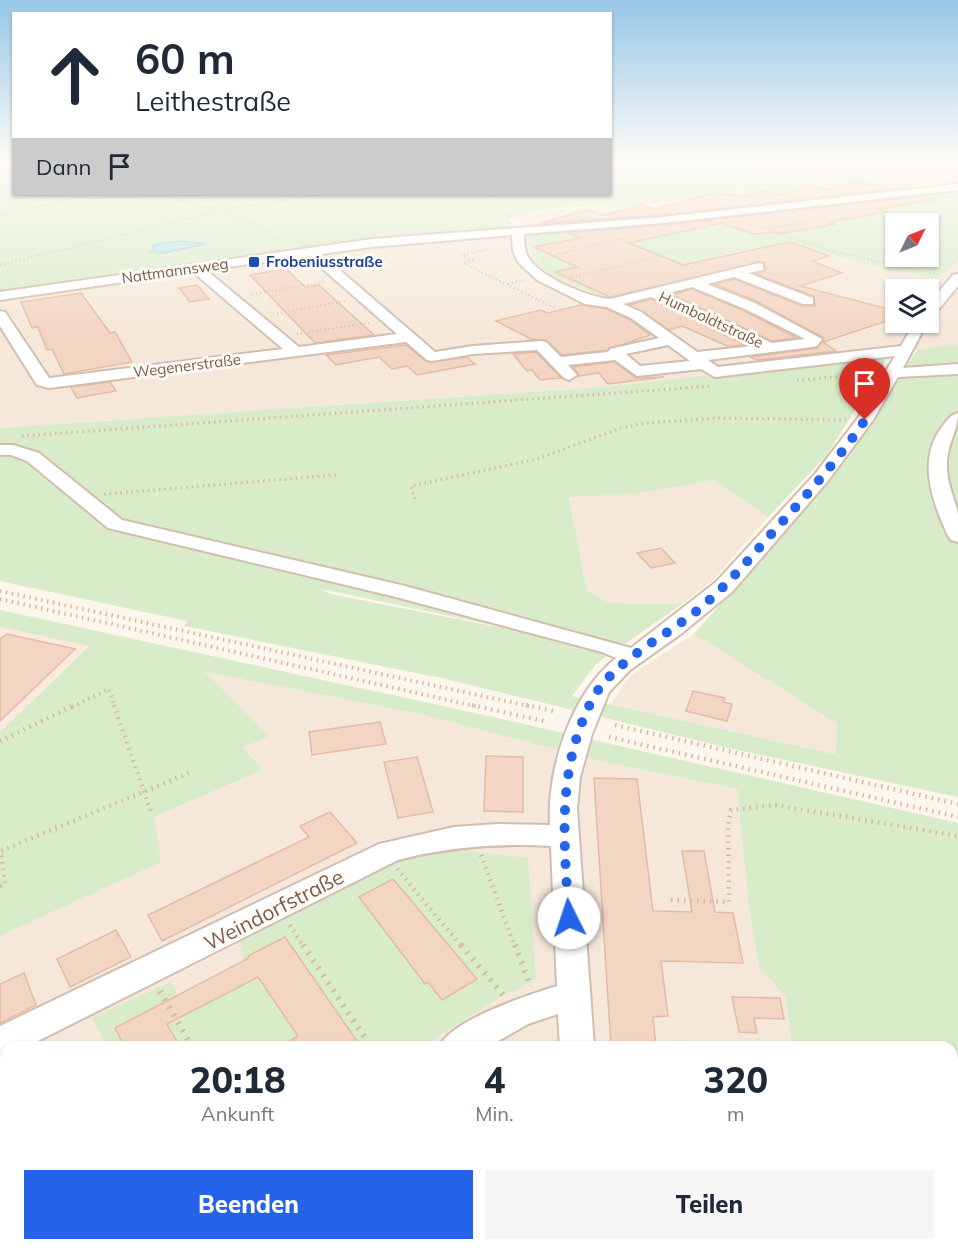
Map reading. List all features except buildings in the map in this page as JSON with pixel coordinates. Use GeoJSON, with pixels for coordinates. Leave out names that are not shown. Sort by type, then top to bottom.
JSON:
{"type":"FeatureCollection","features":[{"type":"Feature","properties":{"kind":"street","name":"Nattmannsweg"},"geometry":{"type":"LineString","coordinates":[[0,296],[404,239],[518,236],[675,218]]}},
{"type":"Feature","properties":{"kind":"street"},"geometry":{"type":"LineString","coordinates":[[518,236],[524,262],[550,282],[590,301],[610,303],[636,315],[715,372],[906,350]]}},
{"type":"Feature","properties":{"kind":"street"},"geometry":{"type":"LineString","coordinates":[[310,251],[432,357],[473,350],[541,345],[568,375]]}},
{"type":"Feature","properties":{"kind":"street","name":"Humboldtstraße"},"geometry":{"type":"LineString","coordinates":[[610,303],[759,267]]}},
{"type":"Feature","properties":{"kind":"street"},"geometry":{"type":"LineString","coordinates":[[196,268],[296,352]]}},
{"type":"Feature","properties":{"kind":"street"},"geometry":{"type":"LineString","coordinates":[[735,273],[808,301]]}},
{"type":"Feature","properties":{"kind":"street"},"geometry":{"type":"LineString","coordinates":[[939,301],[958,279]]}},
{"type":"Feature","properties":{"kind":"street","name":"Humboldtstraße"},"geometry":{"type":"LineString","coordinates":[[618,354],[637,371],[812,343],[815,339],[750,306],[694,283]]}},
{"type":"Feature","properties":{"kind":"street","name":"Humboldtstraße"},"geometry":{"type":"LineString","coordinates":[[653,293],[770,348]]}},
{"type":"Feature","properties":{"kind":"street","name":"Wegenerstraße"},"geometry":{"type":"LineString","coordinates":[[0,315],[44,381],[49,383],[409,337]]}},
{"type":"Feature","properties":{"kind":"street"},"geometry":{"type":"LineString","coordinates":[[577,1041],[563,809],[572,759],[591,702],[611,674],[674,628],[724,587],[835,463],[865,420],[916,333]]}},
{"type":"Feature","properties":{"kind":"street"},"geometry":{"type":"LineString","coordinates":[[558,362],[618,354],[615,352],[671,340]]}},
{"type":"Feature","properties":{"kind":"street"},"geometry":{"type":"LineString","coordinates":[[892,373],[958,369]]}},
{"type":"Feature","properties":{"kind":"street"},"geometry":{"type":"LineString","coordinates":[[958,418],[943,438],[939,451],[937,479],[941,501],[958,536]]}},
{"type":"Feature","properties":{"kind":"street"},"geometry":{"type":"LineString","coordinates":[[6,443],[33,457],[115,524],[396,591],[610,647],[633,657]]}},
{"type":"Feature","properties":{"kind":"street","name":"Weindorfstraße"},"geometry":{"type":"LineString","coordinates":[[4,1041],[149,972],[389,852],[424,842],[473,834],[563,836]]}},
{"type":"Feature","properties":{"kind":"street"},"geometry":{"type":"LineString","coordinates":[[467,1041],[528,1009],[573,995]]}},
{"type":"Feature","properties":{"kind":"path"},"geometry":{"type":"LineString","coordinates":[[0,265],[192,218]]}},
{"type":"Feature","properties":{"kind":"path"},"geometry":{"type":"LineString","coordinates":[[242,218],[267,232],[293,254]]}},
{"type":"Feature","properties":{"kind":"path"},"geometry":{"type":"LineString","coordinates":[[507,218],[518,236],[461,255],[474,261],[463,263],[557,309]]}},
{"type":"Feature","properties":{"kind":"path"},"geometry":{"type":"LineString","coordinates":[[735,218],[837,253],[958,279]]}},
{"type":"Feature","properties":{"kind":"path"},"geometry":{"type":"LineString","coordinates":[[524,262],[640,234],[614,224]]}},
{"type":"Feature","properties":{"kind":"path"},"geometry":{"type":"LineString","coordinates":[[620,239],[716,278]]}},
{"type":"Feature","properties":{"kind":"path"},"geometry":{"type":"LineString","coordinates":[[550,282],[679,249]]}},
{"type":"Feature","properties":{"kind":"path"},"geometry":{"type":"LineString","coordinates":[[490,276],[498,273]]}},
{"type":"Feature","properties":{"kind":"path"},"geometry":{"type":"LineString","coordinates":[[231,298],[343,279]]}},
{"type":"Feature","properties":{"kind":"path"},"geometry":{"type":"LineString","coordinates":[[255,317],[364,298]]}},
{"type":"Feature","properties":{"kind":"path"},"geometry":{"type":"LineString","coordinates":[[278,337],[390,320]]}},
{"type":"Feature","properties":{"kind":"path"},"geometry":{"type":"LineString","coordinates":[[796,380],[892,373]]}},
{"type":"Feature","properties":{"kind":"path"},"geometry":{"type":"LineString","coordinates":[[6,443],[713,386]]}},
{"type":"Feature","properties":{"kind":"path"},"geometry":{"type":"LineString","coordinates":[[416,499],[411,486],[517,464],[562,451],[613,430],[643,423],[692,420],[865,420]]}},
{"type":"Feature","properties":{"kind":"path"},"geometry":{"type":"LineString","coordinates":[[80,496],[336,475]]}},
{"type":"Feature","properties":{"kind":"path"},"geometry":{"type":"LineString","coordinates":[[0,591],[554,711]]}},
{"type":"Feature","properties":{"kind":"path"},"geometry":{"type":"LineString","coordinates":[[0,599],[548,722]]}},
{"type":"Feature","properties":{"kind":"path"},"geometry":{"type":"LineString","coordinates":[[0,741],[109,688],[152,815]]}},
{"type":"Feature","properties":{"kind":"path"},"geometry":{"type":"LineString","coordinates":[[615,725],[958,804]]}},
{"type":"Feature","properties":{"kind":"path"},"geometry":{"type":"LineString","coordinates":[[609,737],[958,817]]}},
{"type":"Feature","properties":{"kind":"path"},"geometry":{"type":"LineString","coordinates":[[0,886],[5,884],[1,851],[189,773]]}},
{"type":"Feature","properties":{"kind":"path"},"geometry":{"type":"LineString","coordinates":[[671,900],[729,902],[728,824],[731,810],[775,805],[958,836]]}},
{"type":"Feature","properties":{"kind":"path"},"geometry":{"type":"LineString","coordinates":[[473,834],[528,1009]]}},
{"type":"Feature","properties":{"kind":"path"},"geometry":{"type":"LineString","coordinates":[[389,852],[398,872],[528,1009]]}},
{"type":"Feature","properties":{"kind":"path"},"geometry":{"type":"LineString","coordinates":[[278,908],[367,1041]]}},
{"type":"Feature","properties":{"kind":"path"},"geometry":{"type":"LineString","coordinates":[[149,972],[189,1041]]}},
{"type":"Feature","properties":{"kind":"shaded area"},"geometry":{"type":"Polygon","coordinates":[[[517,218],[885,218],[885,267],[939,267],[939,218],[958,218],[958,344],[827,363],[603,387],[0,428],[0,299],[442,237],[525,230],[517,218]]]}},
{"type":"Feature","properties":{"kind":"shaded area"},"geometry":{"type":"Polygon","coordinates":[[[713,480],[768,517],[713,580],[682,604],[610,603],[587,591],[569,496],[637,494],[713,480]]]}},
{"type":"Feature","properties":{"kind":"shaded area"},"geometry":{"type":"Polygon","coordinates":[[[0,627],[89,645],[0,732],[0,627]]]}},
{"type":"Feature","properties":{"kind":"shaded area"},"geometry":{"type":"Polygon","coordinates":[[[694,634],[838,724],[835,754],[610,704],[631,675],[694,634]]]}},
{"type":"Feature","properties":{"kind":"shaded area"},"geometry":{"type":"Polygon","coordinates":[[[204,672],[424,715],[595,760],[737,789],[749,909],[759,968],[785,995],[791,1041],[0,1041],[0,936],[160,862],[154,817],[263,770],[243,747],[268,735],[204,672]]]}},
{"type":"Feature","properties":{"kind":"green space"},"geometry":{"type":"Polygon","coordinates":[[[0,218],[511,218],[509,219],[516,230],[297,250],[0,292],[0,218]]]}},
{"type":"Feature","properties":{"kind":"green space"},"geometry":{"type":"Polygon","coordinates":[[[706,218],[885,218],[885,267],[939,267],[939,218],[958,218],[958,261],[938,279],[878,267],[809,248],[764,259],[739,251],[694,262],[715,272],[604,298],[551,275],[534,260],[529,245],[530,233],[706,218]]]}},
{"type":"Feature","properties":{"kind":"green space"},"geometry":{"type":"Polygon","coordinates":[[[958,344],[958,368],[905,369],[917,350],[958,344]]]}},
{"type":"Feature","properties":{"kind":"green space"},"geometry":{"type":"Polygon","coordinates":[[[883,356],[886,358],[826,456],[768,517],[713,480],[637,494],[569,497],[587,591],[610,603],[682,604],[596,664],[572,696],[835,754],[838,724],[694,634],[831,480],[902,375],[958,371],[958,797],[728,748],[446,679],[184,626],[187,621],[0,581],[0,428],[603,387],[883,356]],[[321,589],[330,594],[497,626],[321,589]]]}},
{"type":"Feature","properties":{"kind":"green space"},"geometry":{"type":"Polygon","coordinates":[[[0,610],[475,713],[958,823],[958,1041],[791,1041],[785,995],[759,968],[749,909],[737,789],[595,760],[424,715],[205,672],[269,736],[243,747],[263,770],[154,817],[161,862],[0,936],[0,732],[89,646],[0,627],[0,610]]]}},
{"type":"Feature","properties":{"kind":"green space"},"geometry":{"type":"Polygon","coordinates":[[[462,850],[528,858],[536,980],[500,997],[431,1041],[104,1041],[92,1017],[171,982],[179,997],[244,963],[240,937],[401,859],[462,850]]]}},
{"type":"Feature","properties":{"kind":"water"},"geometry":{"type":"Polygon","coordinates":[[[180,241],[205,244],[163,253],[150,252],[154,249],[153,245],[180,241]]]}},
{"type":"Feature","properties":{"kind":"place","name":"Frobeniusstraße"},"geometry":{"type":"Point","coordinates":[254,262]}},
{"type":"Feature","properties":{"kind":"route"},"geometry":{"type":"LineString","coordinates":[[569,918],[563,809],[567,777],[591,702],[611,674],[700,609],[724,587],[835,463],[865,420]]}}]}
